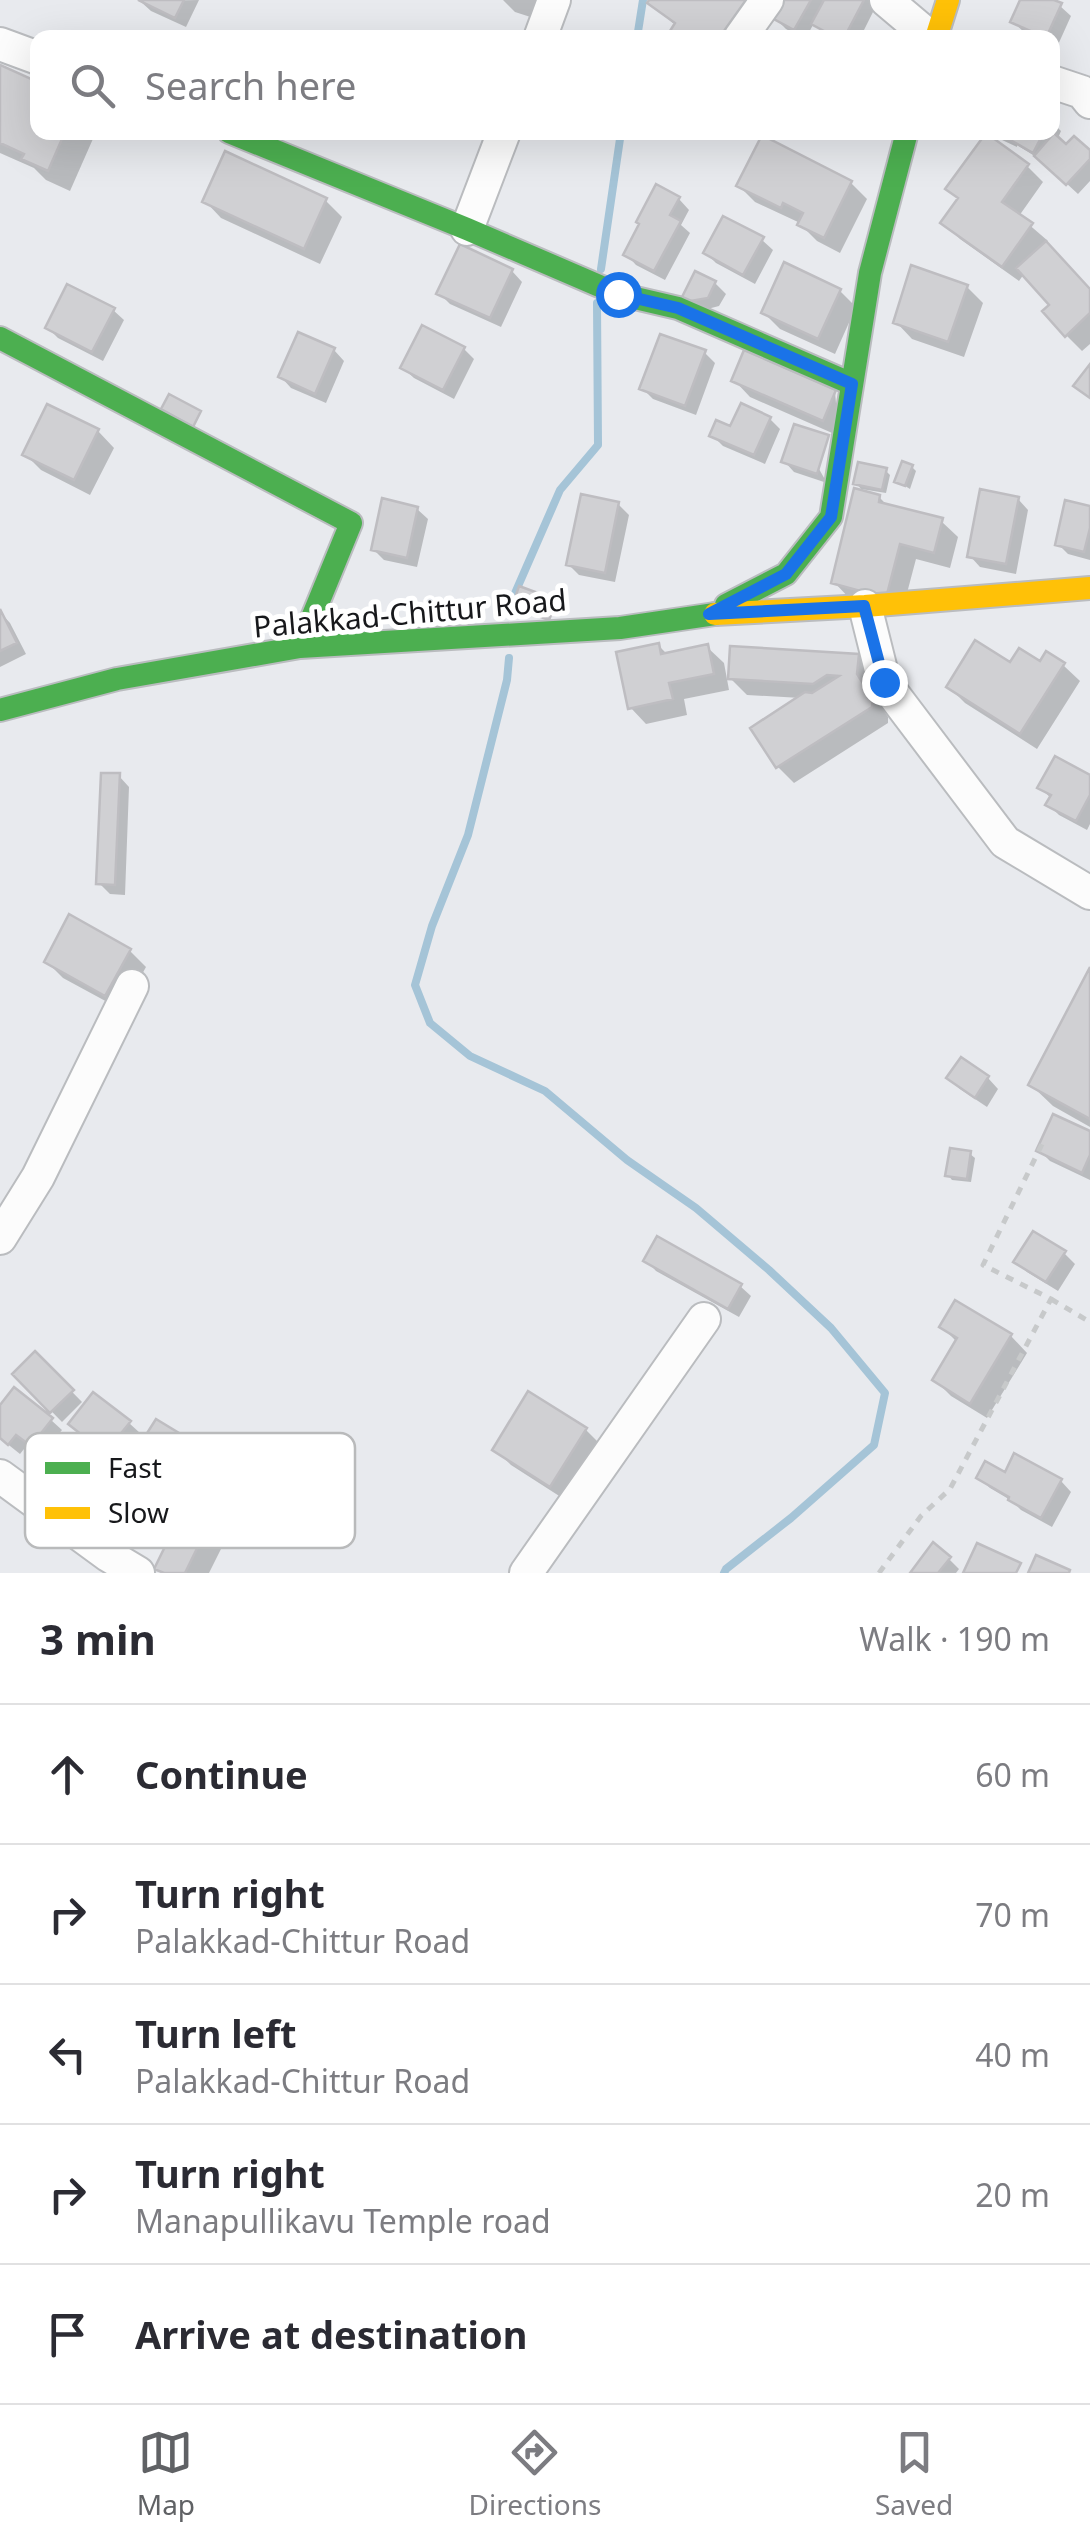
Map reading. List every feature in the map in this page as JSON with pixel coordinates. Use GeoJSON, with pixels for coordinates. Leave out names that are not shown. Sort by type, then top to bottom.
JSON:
{"type":"FeatureCollection","features":[{"type":"Feature","properties":{"kind":"main road"},"geometry":{"type":"LineString","coordinates":[[937,30],[948,0]]}},
{"type":"Feature","properties":{"kind":"main road"},"geometry":{"type":"LineString","coordinates":[[249,140],[618,294],[678,308],[852,384]]}},
{"type":"Feature","properties":{"kind":"main road","name":"Palakkad-Chittur Road"},"geometry":{"type":"LineString","coordinates":[[709,614],[786,574],[831,517],[870,273],[905,140]]}},
{"type":"Feature","properties":{"kind":"main road"},"geometry":{"type":"LineString","coordinates":[[0,338],[351,524],[300,647]]}},
{"type":"Feature","properties":{"kind":"main road","name":"Palakkad-Chittur Road"},"geometry":{"type":"LineString","coordinates":[[0,710],[117,678],[300,647],[620,628],[709,614],[1090,588]]}},
{"type":"Feature","properties":{"kind":"street"},"geometry":{"type":"LineString","coordinates":[[543,30],[554,0]]}},
{"type":"Feature","properties":{"kind":"street"},"geometry":{"type":"LineString","coordinates":[[746,30],[767,0]]}},
{"type":"Feature","properties":{"kind":"street"},"geometry":{"type":"LineString","coordinates":[[886,0],[924,30]]}},
{"type":"Feature","properties":{"kind":"street"},"geometry":{"type":"LineString","coordinates":[[0,44],[30,55]]}},
{"type":"Feature","properties":{"kind":"street"},"geometry":{"type":"LineString","coordinates":[[1060,85],[1082,92],[1090,102]]}},
{"type":"Feature","properties":{"kind":"street"},"geometry":{"type":"LineString","coordinates":[[468,229],[501,140]]}},
{"type":"Feature","properties":{"kind":"street"},"geometry":{"type":"LineString","coordinates":[[864,606],[884,682],[1005,842],[1089,893]]}},
{"type":"Feature","properties":{"kind":"street"},"geometry":{"type":"LineString","coordinates":[[0,1238],[38,1177],[132,986]]}},
{"type":"Feature","properties":{"kind":"street"},"geometry":{"type":"LineString","coordinates":[[526,1573],[704,1320]]}},
{"type":"Feature","properties":{"kind":"street"},"geometry":{"type":"LineString","coordinates":[[0,1476],[25,1494]]}},
{"type":"Feature","properties":{"kind":"street"},"geometry":{"type":"LineString","coordinates":[[98,1548],[138,1573]]}},
{"type":"Feature","properties":{"kind":"path"},"geometry":{"type":"LineString","coordinates":[[1045,1138],[983,1266],[1090,1322]]}},
{"type":"Feature","properties":{"kind":"path"},"geometry":{"type":"LineString","coordinates":[[879,1573],[922,1516],[950,1488],[1051,1299]]}},
{"type":"Feature","properties":{"kind":"building"},"geometry":{"type":"Polygon","coordinates":[[[138,0],[184,0],[175,18],[138,0]]]}},
{"type":"Feature","properties":{"kind":"building"},"geometry":{"type":"Polygon","coordinates":[[[746,0],[725,30],[671,30],[675,23],[647,3],[746,0]]]}},
{"type":"Feature","properties":{"kind":"building"},"geometry":{"type":"Polygon","coordinates":[[[773,0],[811,0],[794,30],[772,18],[773,0]]]}},
{"type":"Feature","properties":{"kind":"building"},"geometry":{"type":"Polygon","coordinates":[[[824,0],[864,0],[848,30],[822,30],[811,24],[824,0]]]}},
{"type":"Feature","properties":{"kind":"building"},"geometry":{"type":"Polygon","coordinates":[[[1020,0],[1062,3],[1050,30],[1028,30],[1010,22],[1020,0]]]}},
{"type":"Feature","properties":{"kind":"building"},"geometry":{"type":"Polygon","coordinates":[[[0,65],[30,78],[30,140],[62,140],[48,171],[21,159],[24,154],[0,143],[0,65]]]}},
{"type":"Feature","properties":{"kind":"building"},"geometry":{"type":"Polygon","coordinates":[[[1074,136],[1090,150],[1090,159],[1066,185],[1034,156],[1048,140],[1060,138],[1066,144],[1074,136]]]}},
{"type":"Feature","properties":{"kind":"building"},"geometry":{"type":"Polygon","coordinates":[[[759,140],[772,140],[852,181],[824,238],[797,225],[803,213],[783,203],[781,208],[736,186],[759,140]]]}},
{"type":"Feature","properties":{"kind":"building"},"geometry":{"type":"Polygon","coordinates":[[[981,140],[996,140],[1029,164],[1002,202],[1033,223],[1002,267],[940,223],[958,198],[945,189],[981,140]]]}},
{"type":"Feature","properties":{"kind":"building"},"geometry":{"type":"Polygon","coordinates":[[[1010,140],[1040,140],[1033,153],[1010,140]]]}},
{"type":"Feature","properties":{"kind":"building"},"geometry":{"type":"Polygon","coordinates":[[[225,151],[327,198],[304,249],[202,202],[225,151]]]}},
{"type":"Feature","properties":{"kind":"building"},"geometry":{"type":"Polygon","coordinates":[[[656,184],[680,197],[670,215],[681,221],[654,271],[623,255],[656,184]]]}},
{"type":"Feature","properties":{"kind":"building"},"geometry":{"type":"Polygon","coordinates":[[[723,216],[764,237],[743,275],[703,253],[723,216]]]}},
{"type":"Feature","properties":{"kind":"building"},"geometry":{"type":"Polygon","coordinates":[[[1046,241],[1090,289],[1090,313],[1065,337],[1042,311],[1049,305],[1016,268],[1046,241]]]}},
{"type":"Feature","properties":{"kind":"building"},"geometry":{"type":"Polygon","coordinates":[[[460,244],[513,269],[490,318],[436,294],[460,244]]]}},
{"type":"Feature","properties":{"kind":"building"},"geometry":{"type":"Polygon","coordinates":[[[784,262],[841,289],[818,339],[761,313],[784,262]]]}},
{"type":"Feature","properties":{"kind":"building"},"geometry":{"type":"Polygon","coordinates":[[[911,265],[968,285],[948,342],[893,323],[911,265]]]}},
{"type":"Feature","properties":{"kind":"building"},"geometry":{"type":"Polygon","coordinates":[[[695,271],[716,281],[708,298],[679,303],[695,271]]]}},
{"type":"Feature","properties":{"kind":"building"},"geometry":{"type":"Polygon","coordinates":[[[67,284],[115,308],[92,352],[45,328],[67,284]]]}},
{"type":"Feature","properties":{"kind":"building"},"geometry":{"type":"Polygon","coordinates":[[[422,325],[465,347],[443,390],[400,368],[422,325]]]}},
{"type":"Feature","properties":{"kind":"building"},"geometry":{"type":"Polygon","coordinates":[[[298,332],[335,348],[315,394],[278,377],[298,332]]]}},
{"type":"Feature","properties":{"kind":"building"},"geometry":{"type":"Polygon","coordinates":[[[660,334],[706,350],[685,406],[639,389],[660,334]]]}},
{"type":"Feature","properties":{"kind":"building"},"geometry":{"type":"Polygon","coordinates":[[[744,350],[836,390],[823,421],[731,381],[744,350]]]}},
{"type":"Feature","properties":{"kind":"building"},"geometry":{"type":"Polygon","coordinates":[[[1090,364],[1090,398],[1073,386],[1090,364]]]}},
{"type":"Feature","properties":{"kind":"building"},"geometry":{"type":"Polygon","coordinates":[[[169,394],[201,411],[193,427],[161,409],[169,394]]]}},
{"type":"Feature","properties":{"kind":"building"},"geometry":{"type":"Polygon","coordinates":[[[741,403],[771,417],[754,455],[709,436],[716,420],[730,426],[741,403]]]}},
{"type":"Feature","properties":{"kind":"building"},"geometry":{"type":"Polygon","coordinates":[[[47,404],[99,429],[74,480],[22,455],[47,404]]]}},
{"type":"Feature","properties":{"kind":"building"},"geometry":{"type":"Polygon","coordinates":[[[794,424],[829,435],[817,474],[781,462],[794,424]]]}},
{"type":"Feature","properties":{"kind":"building"},"geometry":{"type":"Polygon","coordinates":[[[902,461],[913,465],[905,486],[894,482],[902,461]]]}},
{"type":"Feature","properties":{"kind":"building"},"geometry":{"type":"Polygon","coordinates":[[[858,462],[887,468],[882,490],[853,484],[858,462]]]}},
{"type":"Feature","properties":{"kind":"building"},"geometry":{"type":"Polygon","coordinates":[[[854,488],[880,495],[879,502],[943,518],[934,553],[900,544],[886,598],[831,583],[854,488]]]}},
{"type":"Feature","properties":{"kind":"building"},"geometry":{"type":"Polygon","coordinates":[[[980,489],[1019,497],[1006,564],[967,557],[980,489]]]}},
{"type":"Feature","properties":{"kind":"building"},"geometry":{"type":"Polygon","coordinates":[[[581,494],[619,502],[605,573],[566,565],[581,494]]]}},
{"type":"Feature","properties":{"kind":"building"},"geometry":{"type":"Polygon","coordinates":[[[382,498],[418,507],[407,558],[371,550],[382,498]]]}},
{"type":"Feature","properties":{"kind":"building"},"geometry":{"type":"Polygon","coordinates":[[[1065,500],[1090,506],[1084,552],[1055,545],[1065,500]]]}},
{"type":"Feature","properties":{"kind":"building"},"geometry":{"type":"Polygon","coordinates":[[[519,586],[557,600],[549,620],[512,607],[519,586]]]}},
{"type":"Feature","properties":{"kind":"building"},"geometry":{"type":"Polygon","coordinates":[[[0,609],[17,643],[0,651],[0,609]]]}},
{"type":"Feature","properties":{"kind":"building"},"geometry":{"type":"Polygon","coordinates":[[[975,640],[1010,662],[1019,648],[1040,661],[1046,651],[1065,663],[1020,734],[946,687],[975,640]]]}},
{"type":"Feature","properties":{"kind":"building"},"geometry":{"type":"Polygon","coordinates":[[[659,643],[661,654],[708,644],[714,674],[669,683],[673,699],[628,709],[616,652],[659,643]]]}},
{"type":"Feature","properties":{"kind":"building"},"geometry":{"type":"Polygon","coordinates":[[[730,646],[859,654],[857,674],[873,699],[872,707],[776,768],[750,728],[805,692],[812,693],[839,676],[827,675],[813,684],[728,679],[730,646]]]}},
{"type":"Feature","properties":{"kind":"building"},"geometry":{"type":"Polygon","coordinates":[[[1055,756],[1090,775],[1090,795],[1076,821],[1045,805],[1051,795],[1037,788],[1055,756]]]}},
{"type":"Feature","properties":{"kind":"building"},"geometry":{"type":"Polygon","coordinates":[[[101,773],[120,773],[115,885],[96,884],[101,773]]]}},
{"type":"Feature","properties":{"kind":"building"},"geometry":{"type":"Polygon","coordinates":[[[69,914],[131,949],[105,996],[44,962],[69,914]]]}},
{"type":"Feature","properties":{"kind":"building"},"geometry":{"type":"Polygon","coordinates":[[[1090,967],[1090,1119],[1028,1085],[1090,967]]]}},
{"type":"Feature","properties":{"kind":"building"},"geometry":{"type":"Polygon","coordinates":[[[961,1057],[989,1076],[975,1098],[946,1078],[961,1057]]]}},
{"type":"Feature","properties":{"kind":"building"},"geometry":{"type":"Polygon","coordinates":[[[1053,1114],[1090,1131],[1090,1155],[1082,1173],[1036,1151],[1053,1114]]]}},
{"type":"Feature","properties":{"kind":"building"},"geometry":{"type":"Polygon","coordinates":[[[950,1148],[971,1151],[967,1179],[945,1176],[950,1148]]]}},
{"type":"Feature","properties":{"kind":"building"},"geometry":{"type":"Polygon","coordinates":[[[1033,1231],[1066,1251],[1046,1282],[1013,1262],[1033,1231]]]}},
{"type":"Feature","properties":{"kind":"building"},"geometry":{"type":"Polygon","coordinates":[[[657,1236],[742,1284],[728,1309],[643,1261],[657,1236]]]}},
{"type":"Feature","properties":{"kind":"building"},"geometry":{"type":"Polygon","coordinates":[[[955,1300],[1012,1334],[970,1404],[932,1380],[957,1338],[939,1327],[955,1300]]]}},
{"type":"Feature","properties":{"kind":"building"},"geometry":{"type":"Polygon","coordinates":[[[35,1351],[74,1390],[50,1413],[12,1374],[35,1351]]]}},
{"type":"Feature","properties":{"kind":"building"},"geometry":{"type":"Polygon","coordinates":[[[14,1387],[53,1418],[41,1433],[25,1433],[25,1442],[16,1435],[8,1445],[0,1438],[0,1405],[14,1387]]]}},
{"type":"Feature","properties":{"kind":"building"},"geometry":{"type":"Polygon","coordinates":[[[528,1391],[587,1428],[550,1487],[492,1450],[528,1391]]]}},
{"type":"Feature","properties":{"kind":"building"},"geometry":{"type":"Polygon","coordinates":[[[93,1392],[131,1421],[121,1433],[79,1433],[68,1424],[93,1392]]]}},
{"type":"Feature","properties":{"kind":"building"},"geometry":{"type":"Polygon","coordinates":[[[156,1419],[179,1433],[147,1433],[156,1419]]]}},
{"type":"Feature","properties":{"kind":"building"},"geometry":{"type":"Polygon","coordinates":[[[1014,1453],[1062,1479],[1041,1518],[976,1478],[985,1461],[1005,1472],[1014,1453]]]}},
{"type":"Feature","properties":{"kind":"building"},"geometry":{"type":"Polygon","coordinates":[[[933,1542],[951,1557],[938,1573],[910,1573],[933,1542]]]}},
{"type":"Feature","properties":{"kind":"building"},"geometry":{"type":"Polygon","coordinates":[[[977,1543],[1021,1563],[1016,1573],[963,1573],[977,1543]]]}},
{"type":"Feature","properties":{"kind":"building"},"geometry":{"type":"Polygon","coordinates":[[[164,1548],[197,1548],[185,1573],[154,1569],[164,1548]]]}},
{"type":"Feature","properties":{"kind":"building"},"geometry":{"type":"Polygon","coordinates":[[[1036,1555],[1070,1570],[1069,1573],[1028,1573],[1036,1555]]]}},
{"type":"Feature","properties":{"kind":"waterway"},"geometry":{"type":"LineString","coordinates":[[638,30],[643,0]]}},
{"type":"Feature","properties":{"kind":"waterway"},"geometry":{"type":"LineString","coordinates":[[601,269],[620,140]]}},
{"type":"Feature","properties":{"kind":"waterway"},"geometry":{"type":"LineString","coordinates":[[512,609],[512,600],[560,490],[598,445],[597,303]]}},
{"type":"Feature","properties":{"kind":"waterway"},"geometry":{"type":"LineString","coordinates":[[509,658],[507,680],[468,835],[432,926],[415,985],[430,1023],[470,1056],[545,1091],[627,1160],[696,1208],[831,1328],[885,1393],[874,1445],[724,1573]]}},
{"type":"Feature","properties":{"kind":"traffic: fast"},"geometry":{"type":"LineString","coordinates":[[249,140],[618,294],[678,308],[852,384]]}},
{"type":"Feature","properties":{"kind":"traffic: fast"},"geometry":{"type":"LineString","coordinates":[[726,605],[786,574],[831,517],[870,273],[905,140]]}},
{"type":"Feature","properties":{"kind":"traffic: fast"},"geometry":{"type":"LineString","coordinates":[[0,338],[351,523],[300,647]]}},
{"type":"Feature","properties":{"kind":"traffic: fast"},"geometry":{"type":"LineString","coordinates":[[0,710],[117,679],[300,647],[620,628],[715,614]]}},
{"type":"Feature","properties":{"kind":"traffic: slow"},"geometry":{"type":"LineString","coordinates":[[939,30],[948,0]]}},
{"type":"Feature","properties":{"kind":"traffic: slow"},"geometry":{"type":"LineString","coordinates":[[715,614],[1090,588]]}},
{"type":"Feature","properties":{"kind":"route"},"geometry":{"type":"LineString","coordinates":[[618,294],[678,308],[852,384],[831,517],[786,574],[709,614],[864,606],[884,682]]}}]}
